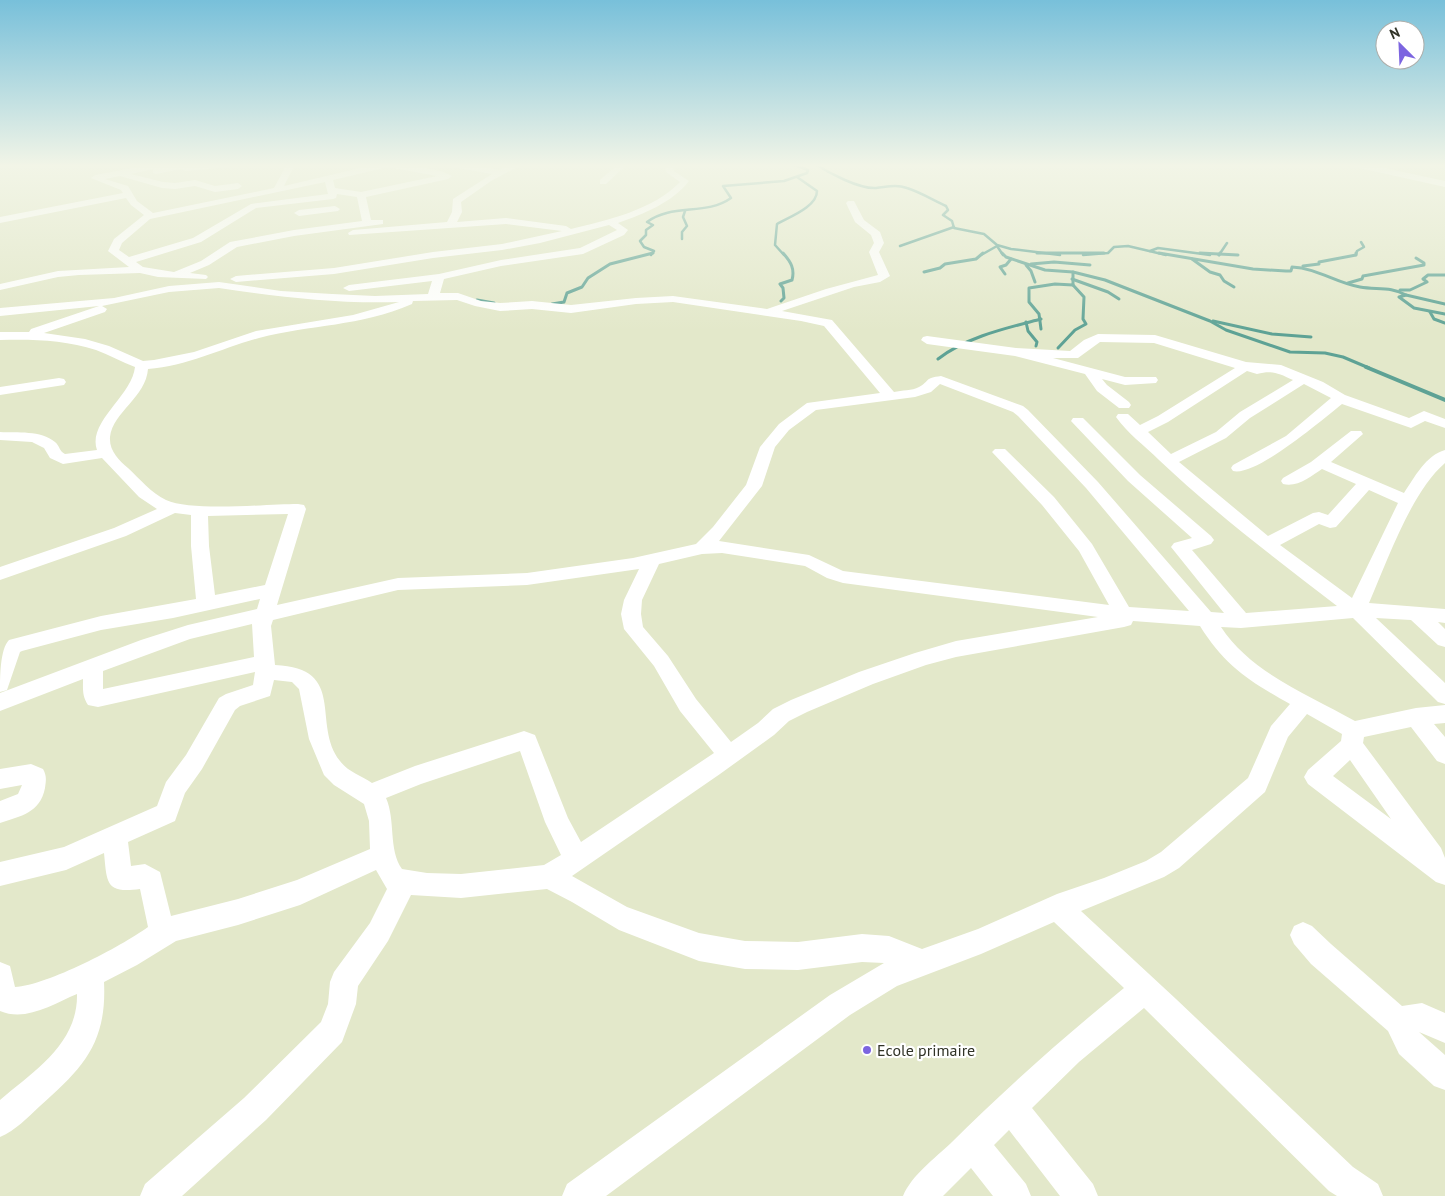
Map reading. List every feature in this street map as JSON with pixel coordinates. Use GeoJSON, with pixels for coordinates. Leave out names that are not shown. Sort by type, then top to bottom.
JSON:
{"type":"FeatureCollection","features":[{"type":"Feature","properties":{"kind":"street"},"geometry":{"type":"LineString","coordinates":[[140,270],[113,251],[118,241],[144,220]]}},
{"type":"Feature","properties":{"kind":"street"},"geometry":{"type":"LineString","coordinates":[[178,220],[184,221]]}},
{"type":"Feature","properties":{"kind":"street"},"geometry":{"type":"LineString","coordinates":[[0,287],[68,273],[197,240],[231,220]]}},
{"type":"Feature","properties":{"kind":"street"},"geometry":{"type":"LineString","coordinates":[[300,220],[302,232]]}},
{"type":"Feature","properties":{"kind":"street"},"geometry":{"type":"LineString","coordinates":[[333,230],[334,220]]}},
{"type":"Feature","properties":{"kind":"street"},"geometry":{"type":"LineString","coordinates":[[68,273],[140,270],[231,279],[315,273],[470,250],[517,245],[615,220]]}},
{"type":"Feature","properties":{"kind":"street"},"geometry":{"type":"LineString","coordinates":[[767,312],[816,294],[855,283],[876,280],[884,276],[874,252],[879,243],[876,234],[859,220]]}},
{"type":"Feature","properties":{"kind":"street"},"geometry":{"type":"LineString","coordinates":[[176,275],[205,262],[230,245],[302,232],[452,221],[506,221],[578,230]]}},
{"type":"Feature","properties":{"kind":"street"},"geometry":{"type":"LineString","coordinates":[[332,297],[339,292],[353,287],[439,277],[501,262],[587,250],[623,230],[610,222]]}},
{"type":"Feature","properties":{"kind":"street"},"geometry":{"type":"LineString","coordinates":[[333,230],[367,223],[399,225]]}},
{"type":"Feature","properties":{"kind":"street"},"geometry":{"type":"LineString","coordinates":[[470,250],[465,257],[474,269]]}},
{"type":"Feature","properties":{"kind":"street"},"geometry":{"type":"LineString","coordinates":[[433,296],[439,277]]}},
{"type":"Feature","properties":{"kind":"street"},"geometry":{"type":"LineString","coordinates":[[219,285],[231,279]]}},
{"type":"Feature","properties":{"kind":"street"},"geometry":{"type":"LineString","coordinates":[[0,312],[114,301],[169,289],[219,285],[281,294],[332,297],[462,297],[479,304],[500,307],[532,305],[570,309],[636,301],[673,299],[767,312],[828,323],[844,344],[892,396]]}},
{"type":"Feature","properties":{"kind":"street"},"geometry":{"type":"LineString","coordinates":[[0,336],[26,335],[60,338],[94,345],[142,366],[154,365],[198,356],[257,335],[278,330],[364,318],[405,304],[412,298]]}},
{"type":"Feature","properties":{"kind":"street"},"geometry":{"type":"LineString","coordinates":[[26,335],[104,308],[114,301]]}},
{"type":"Feature","properties":{"kind":"street"},"geometry":{"type":"LineString","coordinates":[[927,340],[1016,352],[1073,355],[1098,338],[1155,339],[1250,368],[1276,368],[1340,398],[1411,424],[1424,415],[1445,424]]}},
{"type":"Feature","properties":{"kind":"street"},"geometry":{"type":"LineString","coordinates":[[1016,352],[1125,381],[1151,380]]}},
{"type":"Feature","properties":{"kind":"street"},"geometry":{"type":"LineString","coordinates":[[0,874],[66,858],[168,811],[174,788],[194,762],[224,708],[233,700],[262,691],[264,667],[260,636],[263,615],[273,590],[298,509],[200,511],[173,508],[149,499],[106,453],[102,445],[105,430],[118,410],[135,390],[141,378],[142,366]]}},
{"type":"Feature","properties":{"kind":"street"},"geometry":{"type":"LineString","coordinates":[[1137,432],[1250,368]]}},
{"type":"Feature","properties":{"kind":"street"},"geometry":{"type":"LineString","coordinates":[[1090,372],[1124,411],[1137,432],[1267,544],[1356,610],[1445,696]]}},
{"type":"Feature","properties":{"kind":"street"},"geometry":{"type":"LineString","coordinates":[[1170,460],[1221,435],[1245,415],[1303,379]]}},
{"type":"Feature","properties":{"kind":"street"},"geometry":{"type":"LineString","coordinates":[[702,548],[720,531],[754,486],[768,447],[784,426],[812,406],[892,396],[926,389],[934,381],[941,380],[1018,409],[1092,485],[1206,620],[1220,641],[1237,660],[1259,678],[1302,701],[1353,738],[1444,872]]}},
{"type":"Feature","properties":{"kind":"street"},"geometry":{"type":"LineString","coordinates":[[0,391],[59,382]]}},
{"type":"Feature","properties":{"kind":"street"},"geometry":{"type":"LineString","coordinates":[[1239,468],[1291,439],[1340,398]]}},
{"type":"Feature","properties":{"kind":"street"},"geometry":{"type":"LineString","coordinates":[[1078,421],[1134,478],[1205,540],[1180,547],[1242,621]]}},
{"type":"Feature","properties":{"kind":"street"},"geometry":{"type":"LineString","coordinates":[[1289,481],[1321,463],[1356,434]]}},
{"type":"Feature","properties":{"kind":"street"},"geometry":{"type":"LineString","coordinates":[[0,436],[35,438],[50,445],[55,455],[63,459],[106,453]]}},
{"type":"Feature","properties":{"kind":"street"},"geometry":{"type":"LineString","coordinates":[[1000,452],[1048,501],[1086,548],[1123,613]]}},
{"type":"Feature","properties":{"kind":"street"},"geometry":{"type":"LineString","coordinates":[[1356,610],[1407,501],[1426,471],[1445,455]]}},
{"type":"Feature","properties":{"kind":"street"},"geometry":{"type":"LineString","coordinates":[[1321,463],[1407,501]]}},
{"type":"Feature","properties":{"kind":"street"},"geometry":{"type":"LineString","coordinates":[[1267,544],[1319,517],[1330,523],[1366,483]]}},
{"type":"Feature","properties":{"kind":"street"},"geometry":{"type":"LineString","coordinates":[[0,574],[120,532],[173,508]]}},
{"type":"Feature","properties":{"kind":"street"},"geometry":{"type":"LineString","coordinates":[[200,511],[198,535],[206,582],[206,604]]}},
{"type":"Feature","properties":{"kind":"street"},"geometry":{"type":"LineString","coordinates":[[0,702],[148,645],[188,632],[398,584],[526,579],[652,560],[702,548],[722,547],[809,561],[833,574],[844,577],[1123,613],[1242,621],[1356,610],[1445,616]]}},
{"type":"Feature","properties":{"kind":"street"},"geometry":{"type":"LineString","coordinates":[[652,560],[633,600],[630,614],[634,629],[661,662],[688,705],[728,756]]}},
{"type":"Feature","properties":{"kind":"street"},"geometry":{"type":"LineString","coordinates":[[0,684],[10,651],[16,645],[101,623],[173,611],[273,590]]}},
{"type":"Feature","properties":{"kind":"street"},"geometry":{"type":"LineString","coordinates":[[1415,613],[1445,640]]}},
{"type":"Feature","properties":{"kind":"street"},"geometry":{"type":"LineString","coordinates":[[93,667],[92,696],[95,699],[264,667],[298,676],[308,683],[314,703],[320,738],[331,766],[337,775],[371,794],[378,809],[383,855],[394,880],[427,885],[461,886],[548,877],[606,840],[728,756],[781,715],[866,678],[922,658],[956,649],[1154,615]]}},
{"type":"Feature","properties":{"kind":"street"},"geometry":{"type":"LineString","coordinates":[[579,1196],[840,1005],[889,975],[981,941],[1056,907],[1106,890],[1155,869],[1170,860],[1257,785],[1279,732],[1298,710],[1302,701]]}},
{"type":"Feature","properties":{"kind":"street"},"geometry":{"type":"LineString","coordinates":[[1444,872],[1316,778],[1353,738],[1416,717],[1445,714]]}},
{"type":"Feature","properties":{"kind":"street"},"geometry":{"type":"LineString","coordinates":[[1416,717],[1445,754]]}},
{"type":"Feature","properties":{"kind":"street"},"geometry":{"type":"LineString","coordinates":[[371,794],[415,776],[521,740],[526,740],[558,822],[576,858]]}},
{"type":"Feature","properties":{"kind":"street"},"geometry":{"type":"LineString","coordinates":[[0,779],[26,774],[33,774],[35,776],[34,794],[30,799],[26,803],[0,812]]}},
{"type":"Feature","properties":{"kind":"street"},"geometry":{"type":"LineString","coordinates":[[115,835],[119,876],[123,879],[145,876],[152,881],[156,908],[163,933]]}},
{"type":"Feature","properties":{"kind":"street"},"geometry":{"type":"LineString","coordinates":[[0,976],[4,997],[7,1000],[14,1002],[30,1000],[90,976],[140,950],[163,933],[174,928],[238,912],[300,892],[383,855]]}},
{"type":"Feature","properties":{"kind":"street"},"geometry":{"type":"LineString","coordinates":[[548,877],[619,917],[699,947],[745,954],[798,956],[862,948],[889,950],[922,963]]}},
{"type":"Feature","properties":{"kind":"street"},"geometry":{"type":"LineString","coordinates":[[157,1196],[255,1109],[332,1032],[342,1004],[344,982],[379,932],[404,882]]}},
{"type":"Feature","properties":{"kind":"street"},"geometry":{"type":"LineString","coordinates":[[1056,907],[1145,989],[1341,1179],[1366,1196]]}},
{"type":"Feature","properties":{"kind":"street"},"geometry":{"type":"LineString","coordinates":[[1303,935],[1321,954],[1398,1021],[1409,1044],[1445,1075]]}},
{"type":"Feature","properties":{"kind":"street"},"geometry":{"type":"LineString","coordinates":[[0,1121],[61,1066],[79,1042],[90,1014],[90,976]]}},
{"type":"Feature","properties":{"kind":"street"},"geometry":{"type":"LineString","coordinates":[[920,1196],[1069,1052],[1145,989]]}},
{"type":"Feature","properties":{"kind":"street"},"geometry":{"type":"LineString","coordinates":[[1398,1021],[1422,1017],[1445,1028]]}},
{"type":"Feature","properties":{"kind":"street"},"geometry":{"type":"LineString","coordinates":[[1011,1107],[1080,1196]]}},
{"type":"Feature","properties":{"kind":"street"},"geometry":{"type":"LineString","coordinates":[[972,1144],[1014,1196]]}},
{"type":"Feature","properties":{"kind":"waterway"},"geometry":{"type":"LineString","coordinates":[[651,220],[647,222],[653,225],[646,230],[646,235],[640,241],[644,247],[654,251],[652,253]]}},
{"type":"Feature","properties":{"kind":"waterway"},"geometry":{"type":"LineString","coordinates":[[682,239],[682,232],[687,226],[684,220]]}},
{"type":"Feature","properties":{"kind":"waterway"},"geometry":{"type":"LineString","coordinates":[[784,255],[775,245],[777,224],[785,220]]}},
{"type":"Feature","properties":{"kind":"waterway"},"geometry":{"type":"LineString","coordinates":[[950,220],[954,227]]}},
{"type":"Feature","properties":{"kind":"waterway"},"geometry":{"type":"LineString","coordinates":[[900,246],[954,227]]}},
{"type":"Feature","properties":{"kind":"waterway"},"geometry":{"type":"LineString","coordinates":[[954,227],[984,234],[997,245],[1011,249],[1044,253]]}},
{"type":"Feature","properties":{"kind":"waterway"},"geometry":{"type":"LineString","coordinates":[[1356,255],[1357,251],[1364,247],[1361,242]]}},
{"type":"Feature","properties":{"kind":"waterway"},"geometry":{"type":"LineString","coordinates":[[1220,254],[1227,243]]}},
{"type":"Feature","properties":{"kind":"waterway"},"geometry":{"type":"LineString","coordinates":[[981,255],[997,246],[1003,255]]}},
{"type":"Feature","properties":{"kind":"waterway"},"geometry":{"type":"LineString","coordinates":[[1083,255],[1108,253],[1114,247],[1128,246],[1166,255]]}},
{"type":"Feature","properties":{"kind":"waterway"},"geometry":{"type":"LineString","coordinates":[[1150,251],[1158,248],[1210,255]]}},
{"type":"Feature","properties":{"kind":"waterway"},"geometry":{"type":"LineString","coordinates":[[552,304],[564,302],[567,293],[582,287],[588,278],[610,264],[652,253]]}},
{"type":"Feature","properties":{"kind":"waterway"},"geometry":{"type":"LineString","coordinates":[[781,301],[784,298],[783,288],[780,284],[792,280],[793,272],[790,263],[783,253]]}},
{"type":"Feature","properties":{"kind":"waterway"},"geometry":{"type":"LineString","coordinates":[[924,272],[940,268],[945,264],[976,259],[983,253]]}},
{"type":"Feature","properties":{"kind":"waterway"},"geometry":{"type":"LineString","coordinates":[[1002,253],[1006,257],[1045,270],[1073,272]]}},
{"type":"Feature","properties":{"kind":"waterway"},"geometry":{"type":"LineString","coordinates":[[1037,253],[1044,253]]}},
{"type":"Feature","properties":{"kind":"waterway"},"geometry":{"type":"LineString","coordinates":[[1044,253],[1104,253]]}},
{"type":"Feature","properties":{"kind":"waterway"},"geometry":{"type":"LineString","coordinates":[[1044,253],[1060,255]]}},
{"type":"Feature","properties":{"kind":"waterway"},"geometry":{"type":"LineString","coordinates":[[1159,253],[1253,269],[1291,271],[1292,267],[1301,268],[1351,285],[1395,290],[1406,295]]}},
{"type":"Feature","properties":{"kind":"waterway"},"geometry":{"type":"LineString","coordinates":[[1200,253],[1219,254]]}},
{"type":"Feature","properties":{"kind":"waterway"},"geometry":{"type":"LineString","coordinates":[[1220,254],[1238,255]]}},
{"type":"Feature","properties":{"kind":"waterway"},"geometry":{"type":"LineString","coordinates":[[1303,266],[1356,255]]}},
{"type":"Feature","properties":{"kind":"waterway"},"geometry":{"type":"LineString","coordinates":[[1348,283],[1362,279],[1363,276],[1424,265],[1424,263],[1416,258]]}},
{"type":"Feature","properties":{"kind":"waterway"},"geometry":{"type":"LineString","coordinates":[[1005,274],[1000,267],[1006,265],[1011,259]]}},
{"type":"Feature","properties":{"kind":"waterway"},"geometry":{"type":"LineString","coordinates":[[1192,259],[1210,272],[1220,275],[1224,281],[1234,287]]}},
{"type":"Feature","properties":{"kind":"waterway"},"geometry":{"type":"LineString","coordinates":[[1031,264],[1054,262],[1090,265]]}},
{"type":"Feature","properties":{"kind":"waterway"},"geometry":{"type":"LineString","coordinates":[[1026,265],[1031,271],[1035,282]]}},
{"type":"Feature","properties":{"kind":"waterway"},"geometry":{"type":"LineString","coordinates":[[1073,272],[1105,280],[1210,321],[1226,330],[1290,352],[1325,353],[1343,357],[1369,368]]}},
{"type":"Feature","properties":{"kind":"waterway"},"geometry":{"type":"LineString","coordinates":[[1073,272],[1073,279]]}},
{"type":"Feature","properties":{"kind":"waterway"},"geometry":{"type":"LineString","coordinates":[[1400,290],[1410,290],[1427,282],[1423,279],[1428,275],[1445,275]]}},
{"type":"Feature","properties":{"kind":"waterway"},"geometry":{"type":"LineString","coordinates":[[1073,279],[1108,292],[1119,299]]}},
{"type":"Feature","properties":{"kind":"waterway"},"geometry":{"type":"LineString","coordinates":[[1073,279],[1073,285]]}},
{"type":"Feature","properties":{"kind":"waterway"},"geometry":{"type":"LineString","coordinates":[[1040,319],[1039,314],[1029,302],[1029,288],[1055,284],[1073,285]]}},
{"type":"Feature","properties":{"kind":"waterway"},"geometry":{"type":"LineString","coordinates":[[1058,348],[1075,330],[1086,324],[1083,319],[1084,297],[1073,285]]}},
{"type":"Feature","properties":{"kind":"waterway"},"geometry":{"type":"LineString","coordinates":[[1406,295],[1445,304]]}},
{"type":"Feature","properties":{"kind":"waterway"},"geometry":{"type":"LineString","coordinates":[[1406,295],[1399,297],[1414,308],[1445,314]]}},
{"type":"Feature","properties":{"kind":"waterway"},"geometry":{"type":"LineString","coordinates":[[477,300],[494,303]]}},
{"type":"Feature","properties":{"kind":"waterway"},"geometry":{"type":"LineString","coordinates":[[1430,312],[1434,319],[1445,323]]}},
{"type":"Feature","properties":{"kind":"waterway"},"geometry":{"type":"LineString","coordinates":[[1026,323],[1040,319]]}},
{"type":"Feature","properties":{"kind":"waterway"},"geometry":{"type":"LineString","coordinates":[[1040,319],[1041,329]]}},
{"type":"Feature","properties":{"kind":"waterway"},"geometry":{"type":"LineString","coordinates":[[1213,321],[1272,334],[1311,337]]}},
{"type":"Feature","properties":{"kind":"waterway"},"geometry":{"type":"LineString","coordinates":[[938,359],[949,351],[974,339],[1026,323]]}},
{"type":"Feature","properties":{"kind":"waterway"},"geometry":{"type":"LineString","coordinates":[[1026,323],[1028,331],[1037,342],[1036,346]]}},
{"type":"Feature","properties":{"kind":"waterway"},"geometry":{"type":"LineString","coordinates":[[1366,367],[1445,400]]}},
{"type":"Feature","properties":{"kind":"place","name":"Ecole primaire"},"geometry":{"type":"Point","coordinates":[867,1050]}}]}
